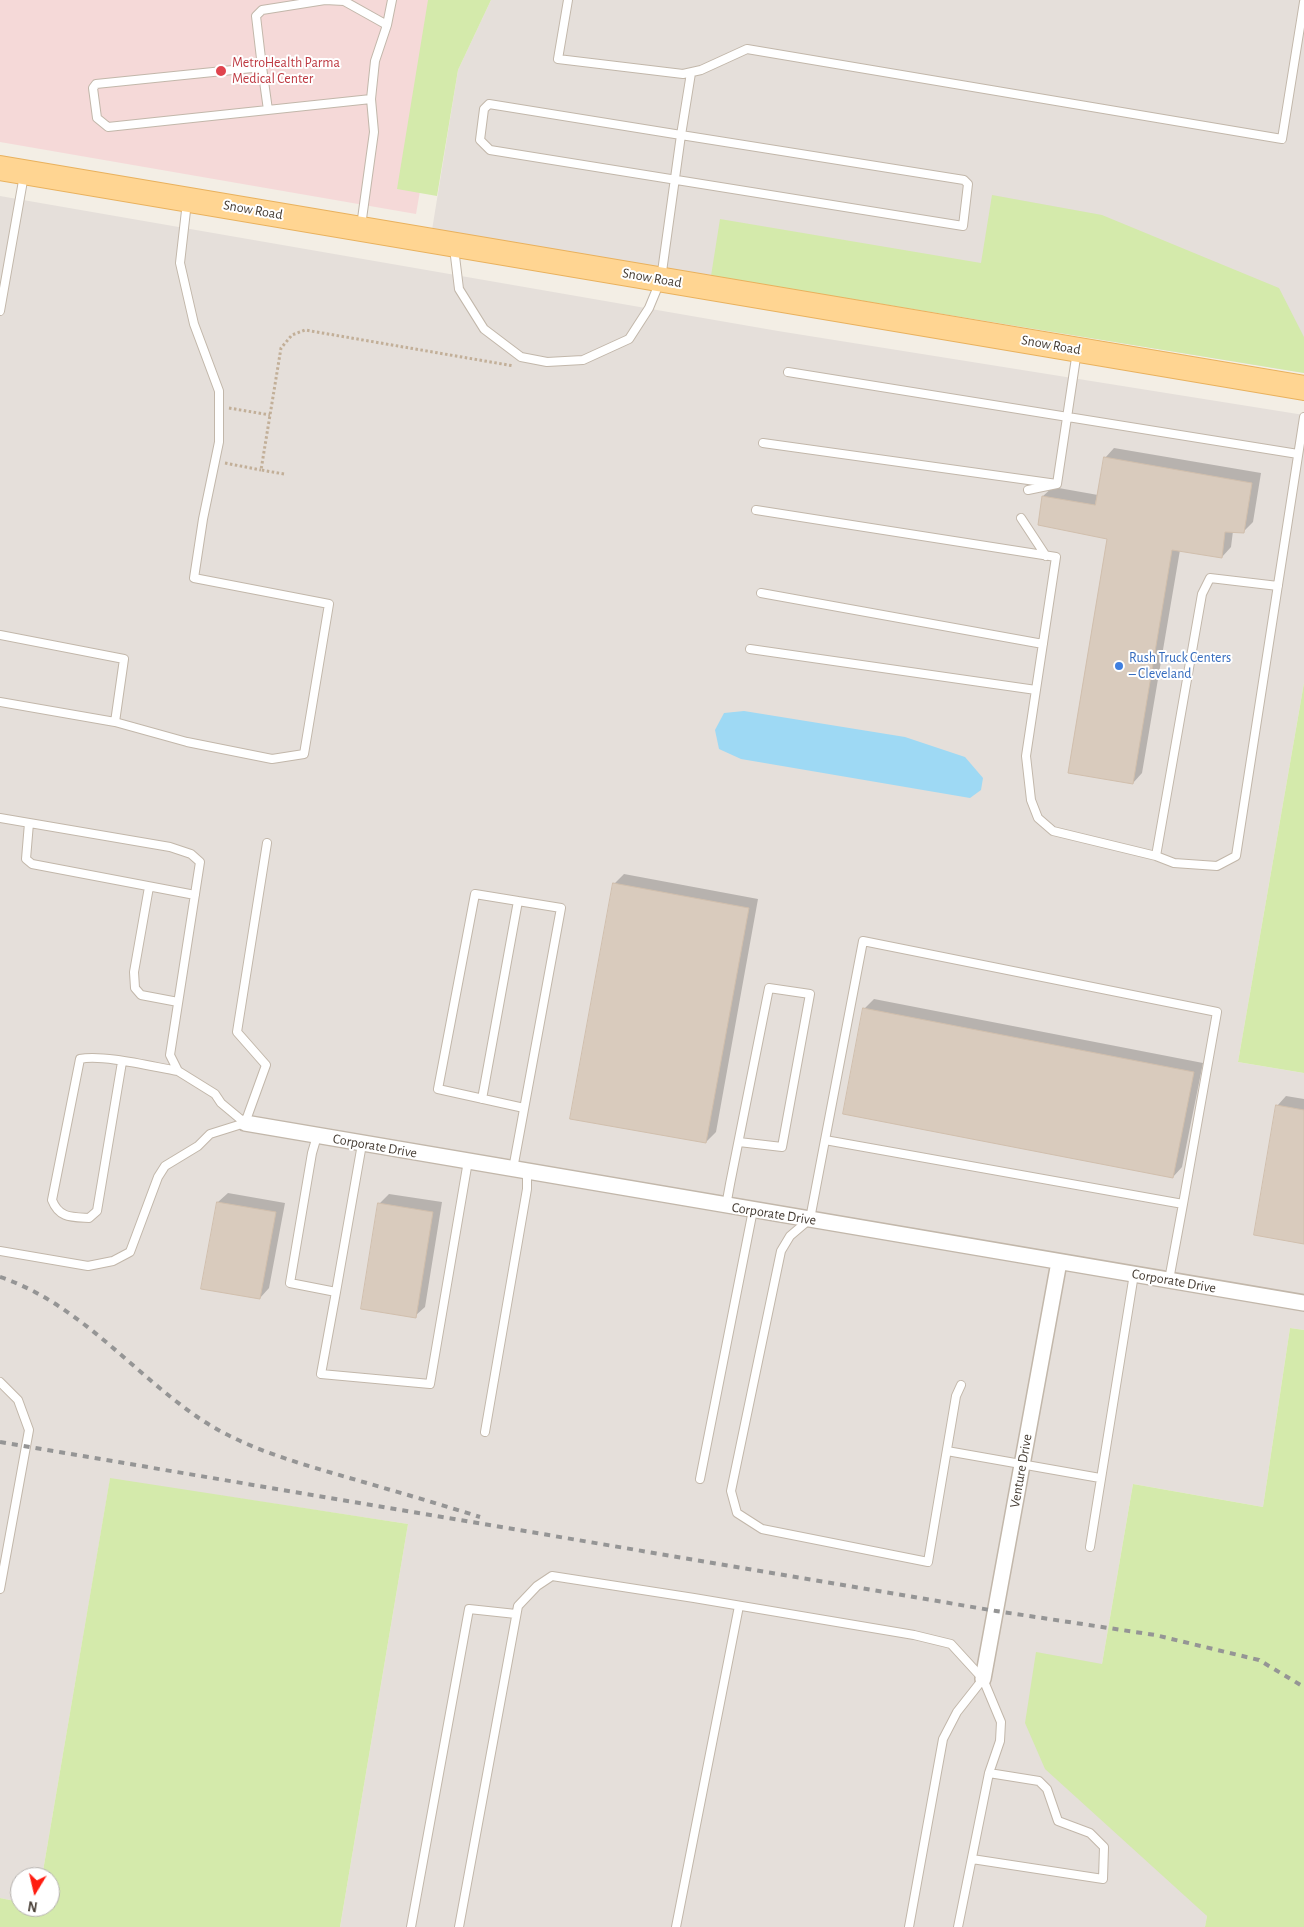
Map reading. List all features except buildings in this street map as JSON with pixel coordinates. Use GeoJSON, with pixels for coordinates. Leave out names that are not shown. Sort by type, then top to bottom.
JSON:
{"type":"FeatureCollection","features":[{"type":"Feature","properties":{"kind":"main road","name":"Snow Road"},"geometry":{"type":"LineString","coordinates":[[0,168],[1304,388]]}},
{"type":"Feature","properties":{"kind":"street","name":"Corporate Drive"},"geometry":{"type":"LineString","coordinates":[[245,1123],[1304,1303]]}},
{"type":"Feature","properties":{"kind":"street","name":"Venture Drive"},"geometry":{"type":"LineString","coordinates":[[983,1679],[1059,1262]]}},
{"type":"Feature","properties":{"kind":"lane"},"geometry":{"type":"LineString","coordinates":[[268,110],[256,16],[262,10],[331,0],[344,0],[387,25]]}},
{"type":"Feature","properties":{"kind":"lane"},"geometry":{"type":"LineString","coordinates":[[361,228],[374,132],[371,99],[375,61],[387,25],[392,0]]}},
{"type":"Feature","properties":{"kind":"lane"},"geometry":{"type":"LineString","coordinates":[[568,0],[558,59],[675,74],[691,73],[747,49],[1282,139],[1304,2]]}},
{"type":"Feature","properties":{"kind":"lane"},"geometry":{"type":"LineString","coordinates":[[262,67],[96,84],[93,88],[97,118],[108,127],[129,126],[371,99]]}},
{"type":"Feature","properties":{"kind":"lane"},"geometry":{"type":"LineString","coordinates":[[453,244],[459,289],[484,329],[521,356],[547,362],[583,360],[629,339],[649,308],[661,279],[691,73]]}},
{"type":"Feature","properties":{"kind":"lane"},"geometry":{"type":"LineString","coordinates":[[489,104],[964,180],[968,184],[963,226],[676,181],[490,150],[480,140],[484,109],[489,104]]}},
{"type":"Feature","properties":{"kind":"lane"},"geometry":{"type":"LineString","coordinates":[[0,311],[24,172]]}},
{"type":"Feature","properties":{"kind":"lane"},"geometry":{"type":"LineString","coordinates":[[0,702],[115,722],[187,742],[272,759],[304,754],[330,604],[194,578],[203,519],[219,442],[219,391],[194,324],[180,263],[188,199]]}},
{"type":"Feature","properties":{"kind":"lane"},"geometry":{"type":"LineString","coordinates":[[1057,484],[1077,349]]}},
{"type":"Feature","properties":{"kind":"lane"},"geometry":{"type":"LineString","coordinates":[[788,372],[1298,454]]}},
{"type":"Feature","properties":{"kind":"lane"},"geometry":{"type":"LineString","coordinates":[[756,510],[1056,557],[1026,756],[1031,800],[1038,818],[1052,830],[1156,856],[1174,863],[1217,866],[1236,856],[1304,417]]}},
{"type":"Feature","properties":{"kind":"lane"},"geometry":{"type":"LineString","coordinates":[[763,444],[1057,484]]}},
{"type":"Feature","properties":{"kind":"lane"},"geometry":{"type":"LineString","coordinates":[[1028,490],[1057,484]]}},
{"type":"Feature","properties":{"kind":"lane"},"geometry":{"type":"LineString","coordinates":[[1021,518],[1046,556]]}},
{"type":"Feature","properties":{"kind":"lane"},"geometry":{"type":"LineString","coordinates":[[1156,856],[1202,594],[1210,578],[1278,586]]}},
{"type":"Feature","properties":{"kind":"lane"},"geometry":{"type":"LineString","coordinates":[[761,593],[1042,644]]}},
{"type":"Feature","properties":{"kind":"lane"},"geometry":{"type":"LineString","coordinates":[[0,635],[124,659],[115,722]]}},
{"type":"Feature","properties":{"kind":"lane"},"geometry":{"type":"LineString","coordinates":[[750,649],[1036,690]]}},
{"type":"Feature","properties":{"kind":"lane"},"geometry":{"type":"LineString","coordinates":[[0,818],[170,847],[191,854],[200,862],[170,1056],[178,1071]]}},
{"type":"Feature","properties":{"kind":"lane"},"geometry":{"type":"LineString","coordinates":[[29,823],[26,859],[32,864],[194,895]]}},
{"type":"Feature","properties":{"kind":"lane"},"geometry":{"type":"LineString","coordinates":[[245,1123],[266,1065],[237,1032],[267,843]]}},
{"type":"Feature","properties":{"kind":"lane"},"geometry":{"type":"LineString","coordinates":[[149,887],[134,972],[135,988],[141,995],[178,1002]]}},
{"type":"Feature","properties":{"kind":"lane"},"geometry":{"type":"LineString","coordinates":[[485,1432],[527,1189],[520,1170],[524,1108],[561,908],[475,894],[438,1089],[524,1108]]}},
{"type":"Feature","properties":{"kind":"lane"},"geometry":{"type":"LineString","coordinates":[[482,1099],[518,901]]}},
{"type":"Feature","properties":{"kind":"lane"},"geometry":{"type":"LineString","coordinates":[[961,1385],[956,1396],[928,1562],[762,1529],[737,1513],[731,1491],[781,1251],[790,1236],[810,1219],[863,941],[1217,1012],[1169,1280]]}},
{"type":"Feature","properties":{"kind":"lane"},"geometry":{"type":"LineString","coordinates":[[726,1206],[769,988],[810,994],[782,1147],[739,1142]]}},
{"type":"Feature","properties":{"kind":"lane"},"geometry":{"type":"LineString","coordinates":[[122,1062],[97,1211],[88,1218],[66,1217],[56,1211],[52,1200],[80,1059],[89,1057],[122,1062],[178,1071],[215,1094],[221,1103],[245,1123]]}},
{"type":"Feature","properties":{"kind":"lane"},"geometry":{"type":"LineString","coordinates":[[0,1251],[88,1266],[113,1261],[130,1252],[158,1177],[165,1166],[198,1146],[210,1134],[245,1123]]}},
{"type":"Feature","properties":{"kind":"lane"},"geometry":{"type":"LineString","coordinates":[[317,1136],[312,1154],[290,1284],[336,1292]]}},
{"type":"Feature","properties":{"kind":"lane"},"geometry":{"type":"LineString","coordinates":[[825,1140],[1183,1204]]}},
{"type":"Feature","properties":{"kind":"lane"},"geometry":{"type":"LineString","coordinates":[[362,1144],[321,1374],[430,1384],[468,1161]]}},
{"type":"Feature","properties":{"kind":"lane"},"geometry":{"type":"LineString","coordinates":[[700,1479],[753,1210]]}},
{"type":"Feature","properties":{"kind":"lane"},"geometry":{"type":"LineString","coordinates":[[1090,1547],[1134,1274]]}},
{"type":"Feature","properties":{"kind":"lane"},"geometry":{"type":"LineString","coordinates":[[0,1382],[18,1400],[29,1430],[0,1590]]}},
{"type":"Feature","properties":{"kind":"lane"},"geometry":{"type":"LineString","coordinates":[[947,1451],[1100,1478]]}},
{"type":"Feature","properties":{"kind":"lane"},"geometry":{"type":"LineString","coordinates":[[459,1927],[518,1606],[537,1586],[552,1576],[914,1635],[951,1644],[983,1679],[1001,1722],[1000,1741],[989,1773],[958,1927]]}},
{"type":"Feature","properties":{"kind":"lane"},"geometry":{"type":"LineString","coordinates":[[676,1927],[739,1606]]}},
{"type":"Feature","properties":{"kind":"lane"},"geometry":{"type":"LineString","coordinates":[[411,1927],[469,1609],[516,1614]]}},
{"type":"Feature","properties":{"kind":"lane"},"geometry":{"type":"LineString","coordinates":[[909,1927],[943,1739],[957,1712],[983,1679]]}},
{"type":"Feature","properties":{"kind":"lane"},"geometry":{"type":"LineString","coordinates":[[972,1859],[1103,1879],[1104,1846],[1090,1833],[1058,1821],[1047,1789],[1039,1781],[989,1773]]}},
{"type":"Feature","properties":{"kind":"path"},"geometry":{"type":"LineString","coordinates":[[261,470],[281,348],[292,335],[305,330],[519,367]]}},
{"type":"Feature","properties":{"kind":"path"},"geometry":{"type":"LineString","coordinates":[[219,406],[270,415]]}},
{"type":"Feature","properties":{"kind":"path"},"geometry":{"type":"LineString","coordinates":[[216,462],[284,474]]}},
{"type":"Feature","properties":{"kind":"shaded area","name":"MetroHealth Parma Medical Center"},"geometry":{"type":"Polygon","coordinates":[[[0,0],[453,0],[416,214],[0,142],[0,0]]]}},
{"type":"Feature","properties":{"kind":"shaded area"},"geometry":{"type":"Polygon","coordinates":[[[491,0],[1304,0],[1304,373],[432,230],[458,70],[491,0]]]}},
{"type":"Feature","properties":{"kind":"shaded area"},"geometry":{"type":"Polygon","coordinates":[[[0,196],[778,331],[1304,415],[1304,683],[1238,1062],[1304,1073],[1304,1330],[1290,1328],[1263,1507],[1133,1484],[1102,1664],[1207,1916],[1205,1927],[340,1927],[408,1524],[110,1479],[44,1867],[10,1867],[10,1900],[0,1898],[0,196]]]}},
{"type":"Feature","properties":{"kind":"green space"},"geometry":{"type":"Polygon","coordinates":[[[428,0],[491,0],[458,70],[437,196],[397,189],[428,0]]]}},
{"type":"Feature","properties":{"kind":"green space"},"geometry":{"type":"Polygon","coordinates":[[[992,195],[1102,215],[1279,288],[1304,337],[1304,373],[711,276],[720,219],[981,263],[992,195]]]}},
{"type":"Feature","properties":{"kind":"green space"},"geometry":{"type":"Polygon","coordinates":[[[1304,683],[1304,1073],[1238,1062],[1304,683]]]}},
{"type":"Feature","properties":{"kind":"green space"},"geometry":{"type":"Polygon","coordinates":[[[1290,1328],[1304,1330],[1304,1927],[1205,1927],[1207,1916],[1045,1769],[1025,1723],[1036,1652],[1102,1664],[1133,1484],[1263,1507],[1290,1328]]]}},
{"type":"Feature","properties":{"kind":"green space"},"geometry":{"type":"Polygon","coordinates":[[[110,1478],[408,1524],[340,1927],[0,1927],[0,1898],[10,1900],[10,1917],[60,1917],[60,1867],[44,1867],[110,1478]]]}},
{"type":"Feature","properties":{"kind":"water"},"geometry":{"type":"Polygon","coordinates":[[[744,711],[905,737],[965,757],[983,778],[981,790],[970,798],[741,759],[719,749],[715,730],[724,713],[744,711]]]}},
{"type":"Feature","properties":{"kind":"railway"},"geometry":{"type":"LineString","coordinates":[[0,1277],[54,1303],[103,1339],[172,1398],[213,1427],[249,1445],[288,1459],[480,1517]]}},
{"type":"Feature","properties":{"kind":"railway"},"geometry":{"type":"LineString","coordinates":[[0,1442],[996,1611],[1155,1635],[1259,1660],[1304,1687]]}},
{"type":"Feature","properties":{"kind":"place","name":"MetroHealth Parma Medical Center"},"geometry":{"type":"Point","coordinates":[221,71]}},
{"type":"Feature","properties":{"kind":"place","name":"Rush Truck Centers – Cleveland"},"geometry":{"type":"Point","coordinates":[1119,666]}}]}
